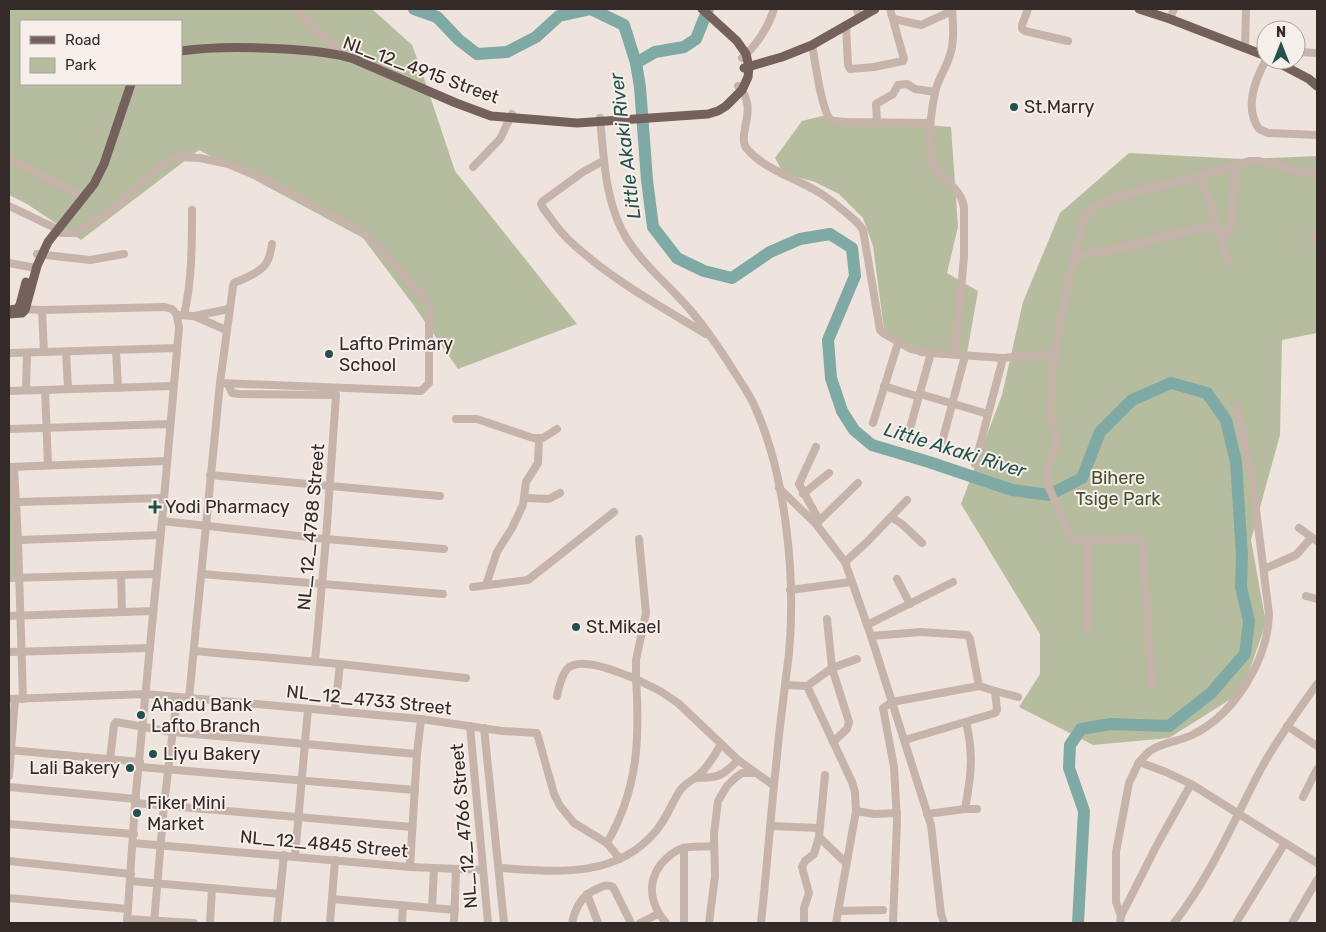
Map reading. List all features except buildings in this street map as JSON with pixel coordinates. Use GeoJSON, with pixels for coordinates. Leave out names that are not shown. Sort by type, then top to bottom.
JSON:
{"type":"FeatureCollection","features":[{"type":"Feature","properties":{"kind":"main road"},"geometry":{"type":"LineString","coordinates":[[696,9],[716,25]]}},
{"type":"Feature","properties":{"kind":"main road"},"geometry":{"type":"LineString","coordinates":[[702,9],[744,56],[748,77],[740,88]]}},
{"type":"Feature","properties":{"kind":"main road"},"geometry":{"type":"LineString","coordinates":[[746,68],[812,45],[846,25],[858,13],[875,9]]}},
{"type":"Feature","properties":{"kind":"main road"},"geometry":{"type":"LineString","coordinates":[[1139,9],[1170,18],[1256,53]]}},
{"type":"Feature","properties":{"kind":"main road","name":"NL_12_4915 Street"},"geometry":{"type":"LineString","coordinates":[[182,50],[208,45],[268,44],[339,51],[485,110],[511,116]]}},
{"type":"Feature","properties":{"kind":"main road","name":"NL_12_4915 Street"},"geometry":{"type":"LineString","coordinates":[[182,50],[255,48],[339,55],[354,59],[484,114],[511,116],[600,120],[660,116],[716,107],[740,88]]}},
{"type":"Feature","properties":{"kind":"main road"},"geometry":{"type":"LineString","coordinates":[[1292,70],[1309,79],[1317,86]]}},
{"type":"Feature","properties":{"kind":"main road"},"geometry":{"type":"LineString","coordinates":[[9,314],[22,313],[17,309],[39,255],[55,229],[90,182],[101,162],[127,85]]}},
{"type":"Feature","properties":{"kind":"main road"},"geometry":{"type":"LineString","coordinates":[[55,229],[94,184],[108,156],[131,85]]}},
{"type":"Feature","properties":{"kind":"street"},"geometry":{"type":"LineString","coordinates":[[296,9],[339,51]]}},
{"type":"Feature","properties":{"kind":"street"},"geometry":{"type":"LineString","coordinates":[[744,56],[758,40],[774,9]]}},
{"type":"Feature","properties":{"kind":"street"},"geometry":{"type":"LineString","coordinates":[[846,25],[849,68],[874,67],[898,63],[903,60],[890,9]]}},
{"type":"Feature","properties":{"kind":"street"},"geometry":{"type":"LineString","coordinates":[[1028,9],[1022,29],[1068,41]]}},
{"type":"Feature","properties":{"kind":"street"},"geometry":{"type":"LineString","coordinates":[[1170,18],[1174,9]]}},
{"type":"Feature","properties":{"kind":"street"},"geometry":{"type":"LineString","coordinates":[[1245,48],[1246,9]]}},
{"type":"Feature","properties":{"kind":"street"},"geometry":{"type":"LineString","coordinates":[[894,19],[921,25],[952,10],[950,56],[935,92],[930,123],[930,152],[931,162],[935,169],[958,191],[963,200],[964,207],[964,257],[955,355]]}},
{"type":"Feature","properties":{"kind":"street"},"geometry":{"type":"LineString","coordinates":[[812,45],[820,86],[830,120],[839,122],[930,123]]}},
{"type":"Feature","properties":{"kind":"street"},"geometry":{"type":"LineString","coordinates":[[1261,70],[1255,84],[1252,101],[1254,118],[1259,129],[1268,134],[1317,135]]}},
{"type":"Feature","properties":{"kind":"street"},"geometry":{"type":"LineString","coordinates":[[877,122],[876,104],[892,94],[898,85],[907,84],[915,89],[935,92]]}},
{"type":"Feature","properties":{"kind":"street"},"geometry":{"type":"LineString","coordinates":[[740,88],[748,104],[744,137],[745,146],[748,150],[763,163],[828,198],[860,225],[863,230],[880,330],[883,334],[914,350],[931,353],[1003,358],[1055,353]]}},
{"type":"Feature","properties":{"kind":"street"},"geometry":{"type":"LineString","coordinates":[[473,167],[500,139],[511,116]]}},
{"type":"Feature","properties":{"kind":"street"},"geometry":{"type":"LineString","coordinates":[[600,120],[603,162],[607,185],[626,238],[644,263],[685,304],[712,337],[754,403],[764,426],[779,488],[787,533],[790,590],[789,652],[773,785],[761,923]]}},
{"type":"Feature","properties":{"kind":"street"},"geometry":{"type":"LineString","coordinates":[[9,206],[61,233],[70,234],[92,224],[112,210],[158,168],[173,159],[184,157],[208,159],[228,164],[264,179],[361,231],[378,246],[428,304],[430,380],[428,386],[421,392],[224,383]]}},
{"type":"Feature","properties":{"kind":"street"},"geometry":{"type":"LineString","coordinates":[[9,159],[80,195]]}},
{"type":"Feature","properties":{"kind":"street"},"geometry":{"type":"LineString","coordinates":[[1152,684],[1142,539],[1078,541],[1071,538],[1048,485],[1046,476],[1048,463],[1056,448],[1058,438],[1051,421],[1050,410],[1055,353],[1084,217],[1093,208],[1119,196],[1201,176],[1253,160],[1317,176]]}},
{"type":"Feature","properties":{"kind":"street"},"geometry":{"type":"LineString","coordinates":[[603,162],[583,172],[543,201],[543,208],[559,230],[585,254],[637,293],[656,302],[712,337]]}},
{"type":"Feature","properties":{"kind":"street"},"geometry":{"type":"LineString","coordinates":[[1221,237],[1229,232],[1231,227],[1235,166]]}},
{"type":"Feature","properties":{"kind":"street"},"geometry":{"type":"LineString","coordinates":[[1201,176],[1221,237],[1226,260]]}},
{"type":"Feature","properties":{"kind":"street"},"geometry":{"type":"LineString","coordinates":[[192,210],[192,249],[187,302],[180,315],[178,328],[127,921],[194,923]]}},
{"type":"Feature","properties":{"kind":"street"},"geometry":{"type":"LineString","coordinates":[[1074,257],[1217,224]]}},
{"type":"Feature","properties":{"kind":"street"},"geometry":{"type":"LineString","coordinates":[[1313,240],[1317,232]]}},
{"type":"Feature","properties":{"kind":"street"},"geometry":{"type":"LineString","coordinates":[[189,698],[210,475],[224,383],[226,330],[229,309],[234,282],[247,278],[265,265],[268,261],[272,244]]}},
{"type":"Feature","properties":{"kind":"street"},"geometry":{"type":"LineString","coordinates":[[39,255],[90,260],[124,254]]}},
{"type":"Feature","properties":{"kind":"street"},"geometry":{"type":"LineString","coordinates":[[9,263],[33,268]]}},
{"type":"Feature","properties":{"kind":"street"},"geometry":{"type":"LineString","coordinates":[[17,309],[165,307],[172,309],[180,315],[194,316],[229,309]]}},
{"type":"Feature","properties":{"kind":"street"},"geometry":{"type":"LineString","coordinates":[[42,310],[44,352]]}},
{"type":"Feature","properties":{"kind":"street"},"geometry":{"type":"LineString","coordinates":[[194,316],[226,330]]}},
{"type":"Feature","properties":{"kind":"street"},"geometry":{"type":"LineString","coordinates":[[873,423],[898,343]]}},
{"type":"Feature","properties":{"kind":"street"},"geometry":{"type":"LineString","coordinates":[[9,353],[177,348]]}},
{"type":"Feature","properties":{"kind":"street"},"geometry":{"type":"LineString","coordinates":[[116,350],[118,388]]}},
{"type":"Feature","properties":{"kind":"street"},"geometry":{"type":"LineString","coordinates":[[26,352],[26,390]]}},
{"type":"Feature","properties":{"kind":"street"},"geometry":{"type":"LineString","coordinates":[[66,352],[68,389]]}},
{"type":"Feature","properties":{"kind":"street"},"geometry":{"type":"LineString","coordinates":[[907,440],[931,353]]}},
{"type":"Feature","properties":{"kind":"street"},"geometry":{"type":"LineString","coordinates":[[941,446],[965,356]]}},
{"type":"Feature","properties":{"kind":"street"},"geometry":{"type":"LineString","coordinates":[[975,464],[1003,358]]}},
{"type":"Feature","properties":{"kind":"street","name":"NL_12_4788 Street"},"geometry":{"type":"LineString","coordinates":[[224,383],[232,392],[239,394],[336,395],[315,662]]}},
{"type":"Feature","properties":{"kind":"street"},"geometry":{"type":"LineString","coordinates":[[9,391],[173,386]]}},
{"type":"Feature","properties":{"kind":"street"},"geometry":{"type":"LineString","coordinates":[[884,386],[988,414]]}},
{"type":"Feature","properties":{"kind":"street"},"geometry":{"type":"LineString","coordinates":[[45,390],[48,466]]}},
{"type":"Feature","properties":{"kind":"street"},"geometry":{"type":"LineString","coordinates":[[1120,920],[1116,902],[1116,852],[1129,783],[1139,762],[1152,749],[1182,740],[1207,726],[1229,707],[1246,685],[1263,649],[1269,622],[1264,568],[1252,477],[1237,407]]}},
{"type":"Feature","properties":{"kind":"street"},"geometry":{"type":"LineString","coordinates":[[456,419],[477,419],[539,439],[557,429]]}},
{"type":"Feature","properties":{"kind":"street"},"geometry":{"type":"LineString","coordinates":[[9,429],[170,424]]}},
{"type":"Feature","properties":{"kind":"street"},"geometry":{"type":"LineString","coordinates":[[486,585],[498,552],[519,516],[525,498],[526,482],[538,463],[539,439]]}},
{"type":"Feature","properties":{"kind":"street"},"geometry":{"type":"LineString","coordinates":[[816,447],[799,484],[818,522],[845,562],[871,636],[932,829],[941,914],[944,923]]}},
{"type":"Feature","properties":{"kind":"street"},"geometry":{"type":"LineString","coordinates":[[9,776],[10,750],[21,652],[16,502],[11,467],[168,461]]}},
{"type":"Feature","properties":{"kind":"street"},"geometry":{"type":"LineString","coordinates":[[804,494],[828,473]]}},
{"type":"Feature","properties":{"kind":"street"},"geometry":{"type":"LineString","coordinates":[[210,475],[440,496]]}},
{"type":"Feature","properties":{"kind":"street"},"geometry":{"type":"LineString","coordinates":[[818,522],[858,483]]}},
{"type":"Feature","properties":{"kind":"street"},"geometry":{"type":"LineString","coordinates":[[779,488],[818,522]]}},
{"type":"Feature","properties":{"kind":"street"},"geometry":{"type":"LineString","coordinates":[[525,498],[549,499],[560,493]]}},
{"type":"Feature","properties":{"kind":"street"},"geometry":{"type":"LineString","coordinates":[[16,502],[164,498]]}},
{"type":"Feature","properties":{"kind":"street"},"geometry":{"type":"LineString","coordinates":[[845,562],[907,500]]}},
{"type":"Feature","properties":{"kind":"street"},"geometry":{"type":"LineString","coordinates":[[473,587],[528,580],[614,512]]}},
{"type":"Feature","properties":{"kind":"street"},"geometry":{"type":"LineString","coordinates":[[891,517],[902,524],[922,543]]}},
{"type":"Feature","properties":{"kind":"street"},"geometry":{"type":"LineString","coordinates":[[162,521],[206,524],[326,539],[444,549]]}},
{"type":"Feature","properties":{"kind":"street"},"geometry":{"type":"LineString","coordinates":[[1264,568],[1296,555],[1314,539],[1299,528]]}},
{"type":"Feature","properties":{"kind":"street"},"geometry":{"type":"LineString","coordinates":[[18,540],[160,536]]}},
{"type":"Feature","properties":{"kind":"street"},"geometry":{"type":"LineString","coordinates":[[620,859],[607,843],[617,826],[622,812],[636,758],[636,660],[646,613],[639,539]]}},
{"type":"Feature","properties":{"kind":"street"},"geometry":{"type":"LineString","coordinates":[[1087,541],[1087,629]]}},
{"type":"Feature","properties":{"kind":"street"},"geometry":{"type":"LineString","coordinates":[[9,578],[157,574]]}},
{"type":"Feature","properties":{"kind":"street"},"geometry":{"type":"LineString","coordinates":[[202,574],[443,594]]}},
{"type":"Feature","properties":{"kind":"street"},"geometry":{"type":"LineString","coordinates":[[121,575],[122,612]]}},
{"type":"Feature","properties":{"kind":"street"},"geometry":{"type":"LineString","coordinates":[[897,579],[910,604]]}},
{"type":"Feature","properties":{"kind":"street"},"geometry":{"type":"LineString","coordinates":[[790,590],[851,582]]}},
{"type":"Feature","properties":{"kind":"street"},"geometry":{"type":"LineString","coordinates":[[867,625],[953,582]]}},
{"type":"Feature","properties":{"kind":"street"},"geometry":{"type":"LineString","coordinates":[[1306,596],[1317,600]]}},
{"type":"Feature","properties":{"kind":"street"},"geometry":{"type":"LineString","coordinates":[[9,616],[153,611]]}},
{"type":"Feature","properties":{"kind":"street"},"geometry":{"type":"LineString","coordinates":[[827,619],[832,668],[849,722],[847,729],[833,742]]}},
{"type":"Feature","properties":{"kind":"street"},"geometry":{"type":"LineString","coordinates":[[871,636],[921,632],[968,635],[979,686]]}},
{"type":"Feature","properties":{"kind":"street"},"geometry":{"type":"LineString","coordinates":[[9,652],[150,648]]}},
{"type":"Feature","properties":{"kind":"street"},"geometry":{"type":"LineString","coordinates":[[194,650],[466,678]]}},
{"type":"Feature","properties":{"kind":"street"},"geometry":{"type":"LineString","coordinates":[[784,685],[807,686],[832,668],[857,659]]}},
{"type":"Feature","properties":{"kind":"street"},"geometry":{"type":"LineString","coordinates":[[336,711],[340,664]]}},
{"type":"Feature","properties":{"kind":"street"},"geometry":{"type":"LineString","coordinates":[[557,696],[564,674],[568,668],[574,665],[583,664],[611,669],[636,679],[678,703],[738,760],[773,785]]}},
{"type":"Feature","properties":{"kind":"street"},"geometry":{"type":"LineString","coordinates":[[1174,923],[1201,883],[1263,766],[1287,726],[1317,684]]}},
{"type":"Feature","properties":{"kind":"street"},"geometry":{"type":"LineString","coordinates":[[807,686],[855,792],[856,811],[836,923]]}},
{"type":"Feature","properties":{"kind":"street"},"geometry":{"type":"LineString","coordinates":[[892,923],[896,813],[894,767],[883,713],[885,705],[892,702],[979,686],[1018,698]]}},
{"type":"Feature","properties":{"kind":"street"},"geometry":{"type":"LineString","coordinates":[[905,740],[996,712],[996,690]]}},
{"type":"Feature","properties":{"kind":"street","name":"NL_12_4733 Street"},"geometry":{"type":"LineString","coordinates":[[15,699],[146,694],[421,719],[537,733],[554,794],[560,806],[574,823],[607,843]]}},
{"type":"Feature","properties":{"kind":"street"},"geometry":{"type":"LineString","coordinates":[[154,922],[164,805],[177,697]]}},
{"type":"Feature","properties":{"kind":"street"},"geometry":{"type":"LineString","coordinates":[[295,856],[308,709]]}},
{"type":"Feature","properties":{"kind":"street"},"geometry":{"type":"LineString","coordinates":[[410,867],[421,719]]}},
{"type":"Feature","properties":{"kind":"street"},"geometry":{"type":"LineString","coordinates":[[110,759],[116,722],[172,732],[417,754]]}},
{"type":"Feature","properties":{"kind":"street"},"geometry":{"type":"LineString","coordinates":[[965,809],[971,769],[971,744],[966,722]]}},
{"type":"Feature","properties":{"kind":"street","name":"NL_12_4766 Street"},"geometry":{"type":"LineString","coordinates":[[470,726],[488,923]]}},
{"type":"Feature","properties":{"kind":"street"},"geometry":{"type":"LineString","coordinates":[[1287,726],[1317,746]]}},
{"type":"Feature","properties":{"kind":"street","name":"NL_12_4766 Street"},"geometry":{"type":"LineString","coordinates":[[484,728],[500,868],[504,923]]}},
{"type":"Feature","properties":{"kind":"street"},"geometry":{"type":"LineString","coordinates":[[500,868],[568,872],[584,870],[620,859],[633,852],[656,831],[666,817],[680,790],[688,782],[696,778],[721,744]]}},
{"type":"Feature","properties":{"kind":"street"},"geometry":{"type":"LineString","coordinates":[[10,750],[110,759],[169,768],[415,790]]}},
{"type":"Feature","properties":{"kind":"street"},"geometry":{"type":"LineString","coordinates":[[696,778],[708,778],[725,773],[738,760]]}},
{"type":"Feature","properties":{"kind":"street"},"geometry":{"type":"LineString","coordinates":[[1139,762],[1192,784],[1317,863]]}},
{"type":"Feature","properties":{"kind":"street"},"geometry":{"type":"LineString","coordinates":[[1303,797],[1317,769]]}},
{"type":"Feature","properties":{"kind":"street"},"geometry":{"type":"LineString","coordinates":[[709,923],[715,876],[714,846],[718,801],[727,786],[742,773],[755,773]]}},
{"type":"Feature","properties":{"kind":"street"},"geometry":{"type":"LineString","coordinates":[[804,923],[804,908],[809,893],[802,867],[805,861],[814,854],[819,838],[825,774]]}},
{"type":"Feature","properties":{"kind":"street"},"geometry":{"type":"LineString","coordinates":[[1120,920],[1158,843],[1192,784]]}},
{"type":"Feature","properties":{"kind":"street"},"geometry":{"type":"LineString","coordinates":[[9,787],[164,805],[412,827]]}},
{"type":"Feature","properties":{"kind":"street"},"geometry":{"type":"LineString","coordinates":[[927,814],[977,809]]}},
{"type":"Feature","properties":{"kind":"street"},"geometry":{"type":"LineString","coordinates":[[856,811],[874,814],[896,813]]}},
{"type":"Feature","properties":{"kind":"street","name":"NL_12_4845 Street"},"geometry":{"type":"LineString","coordinates":[[9,824],[133,839],[160,845],[434,869],[483,870]]}},
{"type":"Feature","properties":{"kind":"street"},"geometry":{"type":"LineString","coordinates":[[770,826],[820,828]]}},
{"type":"Feature","properties":{"kind":"street"},"geometry":{"type":"LineString","coordinates":[[819,838],[846,863]]}},
{"type":"Feature","properties":{"kind":"street"},"geometry":{"type":"LineString","coordinates":[[1236,923],[1284,843]]}},
{"type":"Feature","properties":{"kind":"street"},"geometry":{"type":"LineString","coordinates":[[666,923],[658,914],[651,893],[653,876],[666,858],[684,848],[714,846]]}},
{"type":"Feature","properties":{"kind":"street"},"geometry":{"type":"LineString","coordinates":[[684,848],[684,923]]}},
{"type":"Feature","properties":{"kind":"street"},"geometry":{"type":"LineString","coordinates":[[278,923],[284,855]]}},
{"type":"Feature","properties":{"kind":"street"},"geometry":{"type":"LineString","coordinates":[[330,923],[335,860]]}},
{"type":"Feature","properties":{"kind":"street"},"geometry":{"type":"LineString","coordinates":[[9,861],[130,877],[158,883],[280,894]]}},
{"type":"Feature","properties":{"kind":"street"},"geometry":{"type":"LineString","coordinates":[[432,908],[434,869]]}},
{"type":"Feature","properties":{"kind":"street"},"geometry":{"type":"LineString","coordinates":[[454,923],[456,870]]}},
{"type":"Feature","properties":{"kind":"street"},"geometry":{"type":"LineString","coordinates":[[1292,923],[1317,880]]}},
{"type":"Feature","properties":{"kind":"street"},"geometry":{"type":"LineString","coordinates":[[572,923],[576,910],[587,894],[606,885],[612,887],[630,923]]}},
{"type":"Feature","properties":{"kind":"street"},"geometry":{"type":"LineString","coordinates":[[210,923],[212,888]]}},
{"type":"Feature","properties":{"kind":"street"},"geometry":{"type":"LineString","coordinates":[[587,894],[598,923]]}},
{"type":"Feature","properties":{"kind":"street"},"geometry":{"type":"LineString","coordinates":[[9,898],[128,909]]}},
{"type":"Feature","properties":{"kind":"street"},"geometry":{"type":"LineString","coordinates":[[332,899],[455,910]]}},
{"type":"Feature","properties":{"kind":"street"},"geometry":{"type":"LineString","coordinates":[[402,923],[403,906]]}},
{"type":"Feature","properties":{"kind":"street"},"geometry":{"type":"LineString","coordinates":[[838,911],[882,910]]}},
{"type":"Feature","properties":{"kind":"street"},"geometry":{"type":"LineString","coordinates":[[640,923],[658,914]]}},
{"type":"Feature","properties":{"kind":"green space"},"geometry":{"type":"Polygon","coordinates":[[[9,9],[372,9],[412,45],[455,171],[577,324],[458,369],[412,303],[363,238],[199,150],[81,240],[27,204],[9,195],[9,9]]]}},
{"type":"Feature","properties":{"kind":"green space"},"geometry":{"type":"Polygon","coordinates":[[[822,116],[951,127],[958,227],[947,273],[978,291],[966,359],[920,356],[885,337],[873,246],[863,218],[839,194],[815,182],[797,177],[781,169],[775,158],[802,121],[822,116]]]}},
{"type":"Feature","properties":{"kind":"green space","name":"Bihere Tsige Park"},"geometry":{"type":"Polygon","coordinates":[[[1129,153],[1242,159],[1317,156],[1317,333],[1282,340],[1280,435],[1251,540],[1266,623],[1242,692],[1169,738],[1093,745],[1019,707],[1040,674],[1040,634],[961,504],[1002,395],[1023,302],[1060,213],[1129,153]]]}},
{"type":"Feature","properties":{"kind":"green space"},"geometry":{"type":"Polygon","coordinates":[[[13,467],[19,578],[9,579],[9,468],[13,467]]]}},
{"type":"Feature","properties":{"kind":"waterway","name":"Little Akaki River"},"geometry":{"type":"LineString","coordinates":[[414,9],[437,17],[459,40],[477,54],[507,52],[536,37],[559,16],[591,9],[624,25],[636,63],[640,87],[647,180],[653,227],[677,258],[704,271],[732,278],[770,252],[800,239],[830,234],[852,248],[855,276],[828,340],[831,378],[842,411],[854,430],[872,445],[1012,490],[1049,495],[1082,478],[1100,432],[1132,400],[1171,383],[1207,393],[1226,420],[1236,462],[1242,556],[1241,587],[1249,621],[1245,654],[1211,693],[1169,726],[1110,724],[1081,729],[1070,745],[1069,768],[1084,811],[1078,923]]}},
{"type":"Feature","properties":{"kind":"waterway"},"geometry":{"type":"LineString","coordinates":[[636,63],[655,52],[684,47],[696,39],[708,9]]}},
{"type":"Feature","properties":{"kind":"place","name":"St.Marry"},"geometry":{"type":"Point","coordinates":[1014,107]}},
{"type":"Feature","properties":{"kind":"place","name":"Lafto Primary School"},"geometry":{"type":"Point","coordinates":[329,354]}},
{"type":"Feature","properties":{"kind":"place","name":"Yodi Pharmacy"},"geometry":{"type":"Point","coordinates":[155,507]}},
{"type":"Feature","properties":{"kind":"place","name":"St.Mikael"},"geometry":{"type":"Point","coordinates":[576,627]}},
{"type":"Feature","properties":{"kind":"place","name":"Ahadu Bank Lafto Branch"},"geometry":{"type":"Point","coordinates":[141,715]}},
{"type":"Feature","properties":{"kind":"place","name":"Liyu Bakery"},"geometry":{"type":"Point","coordinates":[153,754]}},
{"type":"Feature","properties":{"kind":"place","name":"Lali Bakery"},"geometry":{"type":"Point","coordinates":[130,768]}},
{"type":"Feature","properties":{"kind":"place","name":"Fiker Mini Market"},"geometry":{"type":"Point","coordinates":[137,813]}}]}
